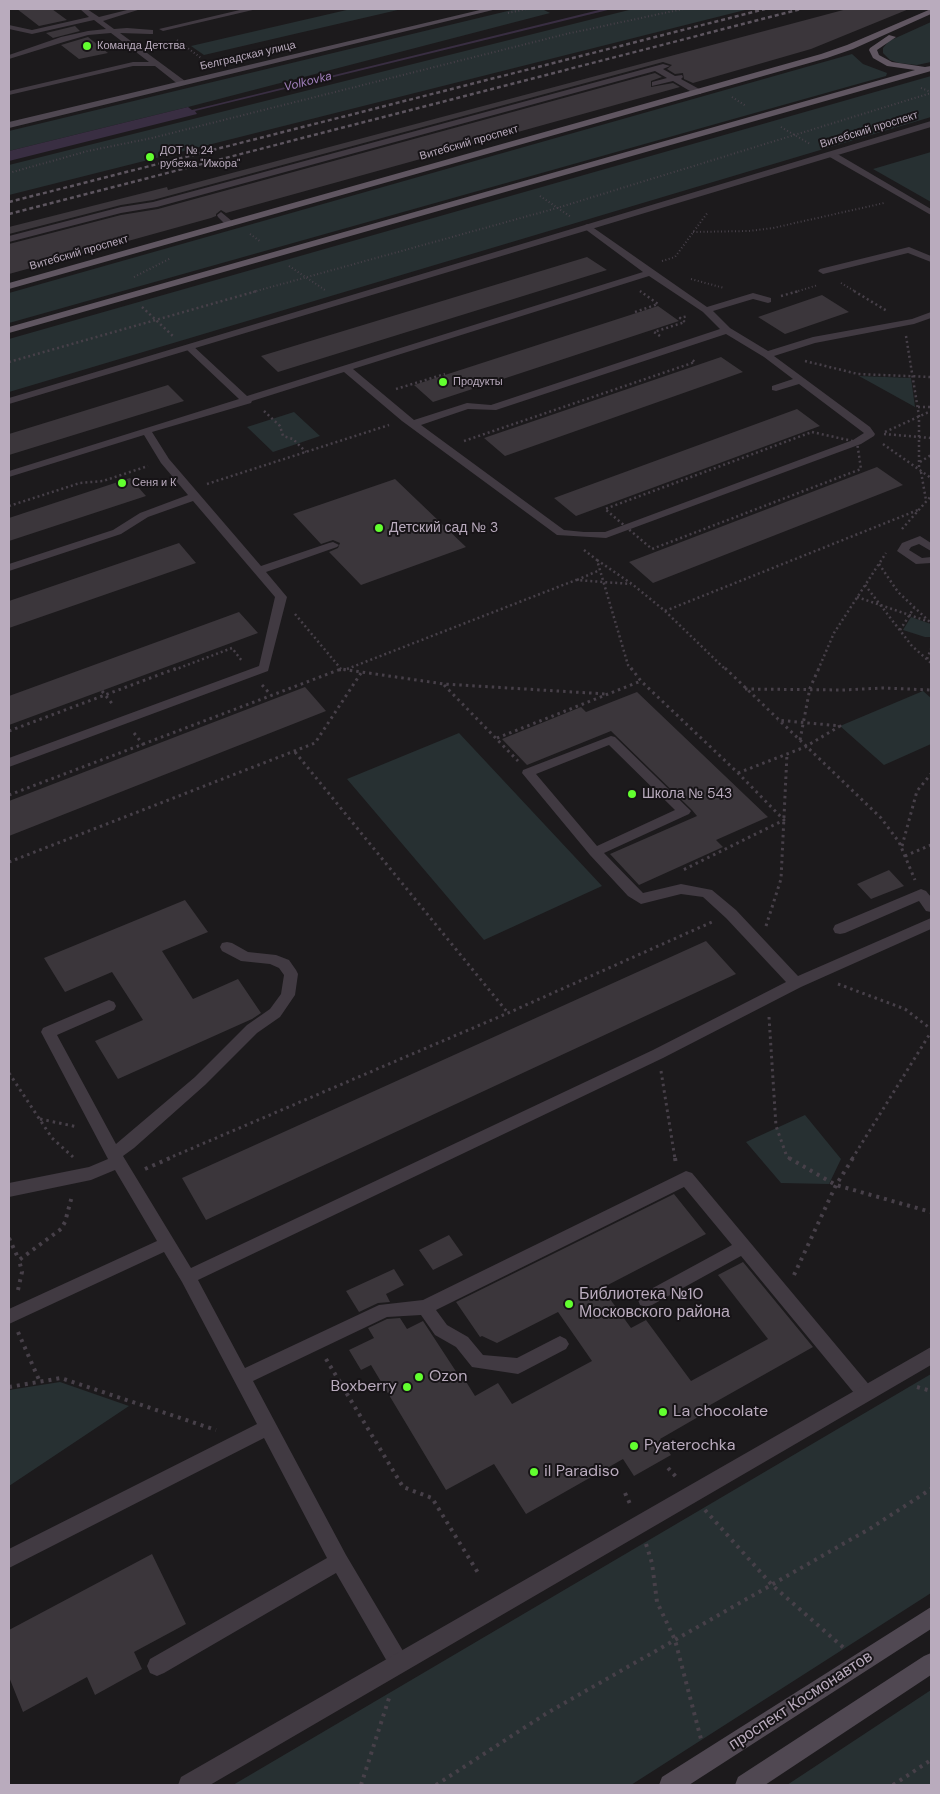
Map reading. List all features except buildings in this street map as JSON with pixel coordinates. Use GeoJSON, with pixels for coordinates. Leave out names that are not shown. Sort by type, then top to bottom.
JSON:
{"type":"FeatureCollection","features":[{"type":"Feature","properties":{"kind":"main road","name":"Витебский проспект"},"geometry":{"type":"LineString","coordinates":[[9,286],[830,54],[931,11]]}},
{"type":"Feature","properties":{"kind":"main road"},"geometry":{"type":"LineString","coordinates":[[915,18],[908,30],[878,45],[873,50],[876,56],[890,64],[931,68]]}},
{"type":"Feature","properties":{"kind":"main road"},"geometry":{"type":"LineString","coordinates":[[9,330],[931,68]]}},
{"type":"Feature","properties":{"kind":"street","name":"Белградская улица"},"geometry":{"type":"LineString","coordinates":[[9,116],[463,9]]}},
{"type":"Feature","properties":{"kind":"street","name":"Белградская улица"},"geometry":{"type":"LineString","coordinates":[[9,125],[493,9]]}},
{"type":"Feature","properties":{"kind":"street","name":"Витебский проспект"},"geometry":{"type":"LineString","coordinates":[[9,401],[930,125]]}},
{"type":"Feature","properties":{"kind":"street"},"geometry":{"type":"LineString","coordinates":[[190,1785],[931,1355]]}},
{"type":"Feature","properties":{"kind":"street","name":"проспект Космонавтов"},"geometry":{"type":"LineString","coordinates":[[670,1785],[931,1617]]}},
{"type":"Feature","properties":{"kind":"street"},"geometry":{"type":"LineString","coordinates":[[746,1785],[931,1663]]}},
{"type":"Feature","properties":{"kind":"lane"},"geometry":{"type":"LineString","coordinates":[[83,9],[182,83]]}},
{"type":"Feature","properties":{"kind":"lane"},"geometry":{"type":"LineString","coordinates":[[102,9],[110,15]]}},
{"type":"Feature","properties":{"kind":"lane"},"geometry":{"type":"LineString","coordinates":[[9,37],[138,9]]}},
{"type":"Feature","properties":{"kind":"lane"},"geometry":{"type":"LineString","coordinates":[[163,29],[253,9]]}},
{"type":"Feature","properties":{"kind":"lane"},"geometry":{"type":"LineString","coordinates":[[9,27],[32,32]]}},
{"type":"Feature","properties":{"kind":"lane"},"geometry":{"type":"LineString","coordinates":[[9,57],[88,33],[113,33],[126,30],[150,32]]}},
{"type":"Feature","properties":{"kind":"lane"},"geometry":{"type":"LineString","coordinates":[[9,93],[133,64],[155,64]]}},
{"type":"Feature","properties":{"kind":"lane"},"geometry":{"type":"LineString","coordinates":[[9,240],[121,210],[198,195],[666,66]]}},
{"type":"Feature","properties":{"kind":"lane"},"geometry":{"type":"LineString","coordinates":[[657,69],[698,92]]}},
{"type":"Feature","properties":{"kind":"lane"},"geometry":{"type":"LineString","coordinates":[[655,84],[682,76]]}},
{"type":"Feature","properties":{"kind":"lane"},"geometry":{"type":"LineString","coordinates":[[831,154],[931,212]]}},
{"type":"Feature","properties":{"kind":"lane"},"geometry":{"type":"LineString","coordinates":[[221,215],[230,224]]}},
{"type":"Feature","properties":{"kind":"lane"},"geometry":{"type":"LineString","coordinates":[[346,369],[409,421],[561,533],[606,535],[857,442],[870,434],[866,429],[767,355],[727,330],[706,310],[646,270],[588,227]]}},
{"type":"Feature","properties":{"kind":"lane"},"geometry":{"type":"LineString","coordinates":[[824,271],[909,250],[931,259]]}},
{"type":"Feature","properties":{"kind":"lane"},"geometry":{"type":"LineString","coordinates":[[9,474],[625,281],[646,270]]}},
{"type":"Feature","properties":{"kind":"lane"},"geometry":{"type":"LineString","coordinates":[[706,310],[753,296],[768,300]]}},
{"type":"Feature","properties":{"kind":"lane"},"geometry":{"type":"LineString","coordinates":[[767,355],[831,335],[904,323],[931,315]]}},
{"type":"Feature","properties":{"kind":"lane"},"geometry":{"type":"LineString","coordinates":[[409,421],[467,406],[492,408],[727,330]]}},
{"type":"Feature","properties":{"kind":"lane"},"geometry":{"type":"LineString","coordinates":[[189,347],[246,401]]}},
{"type":"Feature","properties":{"kind":"lane"},"geometry":{"type":"LineString","coordinates":[[776,388],[801,380]]}},
{"type":"Feature","properties":{"kind":"lane"},"geometry":{"type":"LineString","coordinates":[[9,764],[264,668],[281,597],[165,461],[147,432]]}},
{"type":"Feature","properties":{"kind":"lane"},"geometry":{"type":"LineString","coordinates":[[9,568],[117,532],[144,515],[193,493]]}},
{"type":"Feature","properties":{"kind":"lane"},"geometry":{"type":"LineString","coordinates":[[931,548],[920,539],[906,546],[903,550],[920,562],[931,560]]}},
{"type":"Feature","properties":{"kind":"lane"},"geometry":{"type":"LineString","coordinates":[[259,571],[333,545]]}},
{"type":"Feature","properties":{"kind":"lane"},"geometry":{"type":"LineString","coordinates":[[595,852],[684,812],[612,740],[528,773],[595,852],[633,893],[641,899],[681,889],[707,893],[731,914],[796,983]]}},
{"type":"Feature","properties":{"kind":"lane"},"geometry":{"type":"LineString","coordinates":[[840,929],[921,894],[931,907]]}},
{"type":"Feature","properties":{"kind":"lane"},"geometry":{"type":"LineString","coordinates":[[188,1277],[658,1054],[796,983],[931,923]]}},
{"type":"Feature","properties":{"kind":"lane"},"geometry":{"type":"LineString","coordinates":[[9,1190],[92,1173],[116,1158],[128,1144],[200,1081],[252,1029],[275,1013],[288,995],[291,974],[284,964],[271,959],[246,957],[227,947]]}},
{"type":"Feature","properties":{"kind":"lane"},"geometry":{"type":"LineString","coordinates":[[109,1006],[48,1032],[116,1158],[166,1244],[188,1277],[339,1561],[399,1663]]}},
{"type":"Feature","properties":{"kind":"lane"},"geometry":{"type":"LineString","coordinates":[[242,1378],[384,1310],[426,1307],[686,1178],[865,1393]]}},
{"type":"Feature","properties":{"kind":"lane"},"geometry":{"type":"LineString","coordinates":[[10,1317],[166,1244]]}},
{"type":"Feature","properties":{"kind":"lane"},"geometry":{"type":"LineString","coordinates":[[646,1300],[744,1247]]}},
{"type":"Feature","properties":{"kind":"lane"},"geometry":{"type":"LineString","coordinates":[[426,1307],[441,1330],[462,1342],[478,1362],[518,1366],[560,1344]]}},
{"type":"Feature","properties":{"kind":"lane"},"geometry":{"type":"LineString","coordinates":[[9,1559],[267,1428]]}},
{"type":"Feature","properties":{"kind":"lane"},"geometry":{"type":"LineString","coordinates":[[157,1666],[339,1561]]}},
{"type":"Feature","properties":{"kind":"path"},"geometry":{"type":"LineString","coordinates":[[9,174],[88,151],[160,136],[566,34],[684,9]]}},
{"type":"Feature","properties":{"kind":"path"},"geometry":{"type":"LineString","coordinates":[[163,29],[201,58]]}},
{"type":"Feature","properties":{"kind":"path"},"geometry":{"type":"LineString","coordinates":[[921,88],[931,92]]}},
{"type":"Feature","properties":{"kind":"path"},"geometry":{"type":"LineString","coordinates":[[9,362],[557,208],[931,92]]}},
{"type":"Feature","properties":{"kind":"path"},"geometry":{"type":"LineString","coordinates":[[540,196],[588,227]]}},
{"type":"Feature","properties":{"kind":"path"},"geometry":{"type":"LineString","coordinates":[[693,232],[750,231],[773,228],[908,198]]}},
{"type":"Feature","properties":{"kind":"path"},"geometry":{"type":"LineString","coordinates":[[646,270],[675,257],[708,212]]}},
{"type":"Feature","properties":{"kind":"path"},"geometry":{"type":"LineString","coordinates":[[230,224],[243,228],[274,255],[342,301]]}},
{"type":"Feature","properties":{"kind":"path"},"geometry":{"type":"LineString","coordinates":[[824,271],[904,323],[918,407],[919,463],[926,501]]}},
{"type":"Feature","properties":{"kind":"path"},"geometry":{"type":"LineString","coordinates":[[659,279],[692,279],[753,296]]}},
{"type":"Feature","properties":{"kind":"path"},"geometry":{"type":"LineString","coordinates":[[625,281],[658,304],[635,312]]}},
{"type":"Feature","properties":{"kind":"path"},"geometry":{"type":"LineString","coordinates":[[778,351],[794,358],[858,374],[931,377]]}},
{"type":"Feature","properties":{"kind":"path"},"geometry":{"type":"LineString","coordinates":[[376,395],[445,374]]}},
{"type":"Feature","properties":{"kind":"path"},"geometry":{"type":"LineString","coordinates":[[918,407],[931,407]]}},
{"type":"Feature","properties":{"kind":"path"},"geometry":{"type":"LineString","coordinates":[[931,411],[880,434],[931,438]]}},
{"type":"Feature","properties":{"kind":"path"},"geometry":{"type":"LineString","coordinates":[[266,412],[280,426],[283,436],[293,439],[306,452]]}},
{"type":"Feature","properties":{"kind":"path"},"geometry":{"type":"LineString","coordinates":[[193,493],[306,452],[409,421]]}},
{"type":"Feature","properties":{"kind":"path"},"geometry":{"type":"LineString","coordinates":[[870,434],[931,478]]}},
{"type":"Feature","properties":{"kind":"path"},"geometry":{"type":"LineString","coordinates":[[919,463],[931,456]]}},
{"type":"Feature","properties":{"kind":"path"},"geometry":{"type":"LineString","coordinates":[[9,506],[80,482],[103,481],[165,461]]}},
{"type":"Feature","properties":{"kind":"path"},"geometry":{"type":"LineString","coordinates":[[900,532],[931,496]]}},
{"type":"Feature","properties":{"kind":"path"},"geometry":{"type":"LineString","coordinates":[[665,611],[919,510]]}},
{"type":"Feature","properties":{"kind":"path"},"geometry":{"type":"LineString","coordinates":[[561,533],[632,584],[665,611],[744,689],[881,818],[902,846],[921,894]]}},
{"type":"Feature","properties":{"kind":"path"},"geometry":{"type":"LineString","coordinates":[[799,741],[810,688],[834,633],[888,550]]}},
{"type":"Feature","properties":{"kind":"path"},"geometry":{"type":"LineString","coordinates":[[597,560],[628,665],[641,681],[738,773],[784,820]]}},
{"type":"Feature","properties":{"kind":"path"},"geometry":{"type":"LineString","coordinates":[[879,563],[892,585],[914,608],[931,622]]}},
{"type":"Feature","properties":{"kind":"path"},"geometry":{"type":"LineString","coordinates":[[346,670],[600,570]]}},
{"type":"Feature","properties":{"kind":"path"},"geometry":{"type":"LineString","coordinates":[[576,580],[632,584]]}},
{"type":"Feature","properties":{"kind":"path"},"geometry":{"type":"LineString","coordinates":[[865,585],[900,630],[930,661]]}},
{"type":"Feature","properties":{"kind":"path"},"geometry":{"type":"LineString","coordinates":[[281,597],[341,669]]}},
{"type":"Feature","properties":{"kind":"path"},"geometry":{"type":"LineString","coordinates":[[857,597],[931,622]]}},
{"type":"Feature","properties":{"kind":"path"},"geometry":{"type":"LineString","coordinates":[[900,630],[914,608]]}},
{"type":"Feature","properties":{"kind":"path"},"geometry":{"type":"LineString","coordinates":[[9,731],[232,648],[252,673]]}},
{"type":"Feature","properties":{"kind":"path"},"geometry":{"type":"LineString","coordinates":[[930,661],[931,649]]}},
{"type":"Feature","properties":{"kind":"path"},"geometry":{"type":"LineString","coordinates":[[9,795],[341,669],[444,684],[606,694]]}},
{"type":"Feature","properties":{"kind":"path"},"geometry":{"type":"LineString","coordinates":[[9,862],[315,743],[362,673]]}},
{"type":"Feature","properties":{"kind":"path"},"geometry":{"type":"LineString","coordinates":[[497,738],[641,681]]}},
{"type":"Feature","properties":{"kind":"path"},"geometry":{"type":"LineString","coordinates":[[444,684],[528,773]]}},
{"type":"Feature","properties":{"kind":"path"},"geometry":{"type":"LineString","coordinates":[[744,689],[931,690]]}},
{"type":"Feature","properties":{"kind":"path"},"geometry":{"type":"LineString","coordinates":[[738,773],[805,747],[840,726],[777,720]]}},
{"type":"Feature","properties":{"kind":"path"},"geometry":{"type":"LineString","coordinates":[[294,752],[508,1013]]}},
{"type":"Feature","properties":{"kind":"path"},"geometry":{"type":"LineString","coordinates":[[760,945],[781,879],[786,754]]}},
{"type":"Feature","properties":{"kind":"path"},"geometry":{"type":"LineString","coordinates":[[902,846],[916,791],[931,774]]}},
{"type":"Feature","properties":{"kind":"path"},"geometry":{"type":"LineString","coordinates":[[677,872],[784,820]]}},
{"type":"Feature","properties":{"kind":"path"},"geometry":{"type":"LineString","coordinates":[[905,856],[931,845]]}},
{"type":"Feature","properties":{"kind":"path"},"geometry":{"type":"LineString","coordinates":[[127,1177],[508,1013],[731,914]]}},
{"type":"Feature","properties":{"kind":"path"},"geometry":{"type":"LineString","coordinates":[[785,1295],[836,1185],[931,1030],[905,1009],[815,975]]}},
{"type":"Feature","properties":{"kind":"path"},"geometry":{"type":"LineString","coordinates":[[768,999],[776,1126],[786,1157],[836,1185],[931,1212]]}},
{"type":"Feature","properties":{"kind":"path"},"geometry":{"type":"LineString","coordinates":[[658,1054],[679,1182]]}},
{"type":"Feature","properties":{"kind":"path"},"geometry":{"type":"LineString","coordinates":[[9,1073],[52,1138],[92,1173]]}},
{"type":"Feature","properties":{"kind":"path"},"geometry":{"type":"LineString","coordinates":[[39,1119],[101,1131]]}},
{"type":"Feature","properties":{"kind":"path"},"geometry":{"type":"LineString","coordinates":[[19,1260],[61,1229],[72,1199],[73,1176]]}},
{"type":"Feature","properties":{"kind":"path"},"geometry":{"type":"LineString","coordinates":[[9,1238],[22,1272],[10,1317],[40,1382]]}},
{"type":"Feature","properties":{"kind":"path"},"geometry":{"type":"LineString","coordinates":[[316,1342],[403,1487],[432,1498],[480,1576]]}},
{"type":"Feature","properties":{"kind":"path"},"geometry":{"type":"LineString","coordinates":[[9,1387],[61,1378],[243,1439]]}},
{"type":"Feature","properties":{"kind":"path"},"geometry":{"type":"LineString","coordinates":[[911,1386],[931,1391]]}},
{"type":"Feature","properties":{"kind":"path"},"geometry":{"type":"LineString","coordinates":[[668,1468],[738,1549],[772,1584],[845,1648]]}},
{"type":"Feature","properties":{"kind":"path"},"geometry":{"type":"LineString","coordinates":[[436,1785],[547,1713],[871,1528],[931,1489]]}},
{"type":"Feature","properties":{"kind":"path"},"geometry":{"type":"LineString","coordinates":[[625,1493],[640,1524],[652,1563],[657,1602],[675,1640],[701,1740]]}},
{"type":"Feature","properties":{"kind":"path"},"geometry":{"type":"LineString","coordinates":[[361,1785],[391,1692]]}},
{"type":"Feature","properties":{"kind":"path"},"geometry":{"type":"LineString","coordinates":[[893,1785],[931,1760]]}},
{"type":"Feature","properties":{"kind":"shaded area"},"geometry":{"type":"Polygon","coordinates":[[[351,9],[402,9],[204,55],[191,46],[351,9]]]}},
{"type":"Feature","properties":{"kind":"shaded area"},"geometry":{"type":"Polygon","coordinates":[[[516,9],[542,9],[550,13],[188,107],[9,151],[9,131],[516,9]]]}},
{"type":"Feature","properties":{"kind":"shaded area"},"geometry":{"type":"Polygon","coordinates":[[[633,9],[749,9],[9,195],[9,165],[633,9]]]}},
{"type":"Feature","properties":{"kind":"shaded area"},"geometry":{"type":"Polygon","coordinates":[[[931,22],[931,62],[917,65],[899,63],[890,60],[883,53],[883,48],[889,41],[931,22]]]}},
{"type":"Feature","properties":{"kind":"shaded area"},"geometry":{"type":"Polygon","coordinates":[[[852,54],[863,64],[887,73],[886,76],[9,323],[9,293],[852,54]]]}},
{"type":"Feature","properties":{"kind":"shaded area"},"geometry":{"type":"Polygon","coordinates":[[[931,76],[931,117],[9,392],[9,339],[931,76]]]}},
{"type":"Feature","properties":{"kind":"shaded area"},"geometry":{"type":"Polygon","coordinates":[[[931,152],[931,202],[873,169],[931,152]]]}},
{"type":"Feature","properties":{"kind":"shaded area"},"geometry":{"type":"Polygon","coordinates":[[[859,376],[911,378],[915,407],[859,376]]]}},
{"type":"Feature","properties":{"kind":"shaded area"},"geometry":{"type":"Polygon","coordinates":[[[294,412],[320,436],[273,452],[247,427],[294,412]]]}},
{"type":"Feature","properties":{"kind":"shaded area"},"geometry":{"type":"Polygon","coordinates":[[[911,617],[931,624],[931,637],[903,630],[911,617]]]}},
{"type":"Feature","properties":{"kind":"shaded area"},"geometry":{"type":"Polygon","coordinates":[[[923,691],[931,698],[931,744],[884,765],[840,726],[923,691]]]}},
{"type":"Feature","properties":{"kind":"shaded area"},"geometry":{"type":"Polygon","coordinates":[[[459,733],[602,886],[484,940],[347,779],[459,733]]]}},
{"type":"Feature","properties":{"kind":"shaded area"},"geometry":{"type":"Polygon","coordinates":[[[805,1115],[841,1159],[829,1184],[781,1183],[746,1142],[805,1115]]]}},
{"type":"Feature","properties":{"kind":"shaded area"},"geometry":{"type":"Polygon","coordinates":[[[931,1374],[931,1593],[631,1785],[233,1785],[931,1374]]]}},
{"type":"Feature","properties":{"kind":"shaded area"},"geometry":{"type":"Polygon","coordinates":[[[60,1382],[129,1406],[9,1486],[9,1390],[60,1382]]]}},
{"type":"Feature","properties":{"kind":"shaded area"},"geometry":{"type":"Polygon","coordinates":[[[931,1690],[931,1785],[787,1785],[931,1690]]]}},
{"type":"Feature","properties":{"kind":"water","name":"Volkovka"},"geometry":{"type":"Polygon","coordinates":[[[603,9],[612,9],[195,111],[197,114],[9,161],[9,151],[188,107],[192,110],[603,9]]]}},
{"type":"Feature","properties":{"kind":"railway"},"geometry":{"type":"LineString","coordinates":[[9,202],[765,9]]}},
{"type":"Feature","properties":{"kind":"railway"},"geometry":{"type":"LineString","coordinates":[[9,214],[801,9]]}},
{"type":"Feature","properties":{"kind":"place","name":"Команда Детства"},"geometry":{"type":"Point","coordinates":[87,46]}},
{"type":"Feature","properties":{"kind":"place","name":"ДОТ № 24 рубежа \"Ижора\""},"geometry":{"type":"Point","coordinates":[150,157]}},
{"type":"Feature","properties":{"kind":"place","name":"Продукты"},"geometry":{"type":"Point","coordinates":[443,382]}},
{"type":"Feature","properties":{"kind":"place","name":"Сеня и К"},"geometry":{"type":"Point","coordinates":[122,483]}},
{"type":"Feature","properties":{"kind":"place","name":"Детский сад № 3"},"geometry":{"type":"Point","coordinates":[379,528]}},
{"type":"Feature","properties":{"kind":"place","name":"Школа № 543"},"geometry":{"type":"Point","coordinates":[632,794]}},
{"type":"Feature","properties":{"kind":"place","name":"Библиотека №10 Московского района"},"geometry":{"type":"Point","coordinates":[569,1304]}},
{"type":"Feature","properties":{"kind":"place","name":"Ozon"},"geometry":{"type":"Point","coordinates":[419,1377]}},
{"type":"Feature","properties":{"kind":"place","name":"Boxberry"},"geometry":{"type":"Point","coordinates":[407,1387]}},
{"type":"Feature","properties":{"kind":"place","name":"La chocolate"},"geometry":{"type":"Point","coordinates":[663,1412]}},
{"type":"Feature","properties":{"kind":"place","name":"Pyaterochka"},"geometry":{"type":"Point","coordinates":[634,1446]}},
{"type":"Feature","properties":{"kind":"place","name":"il Paradiso"},"geometry":{"type":"Point","coordinates":[534,1472]}}]}
